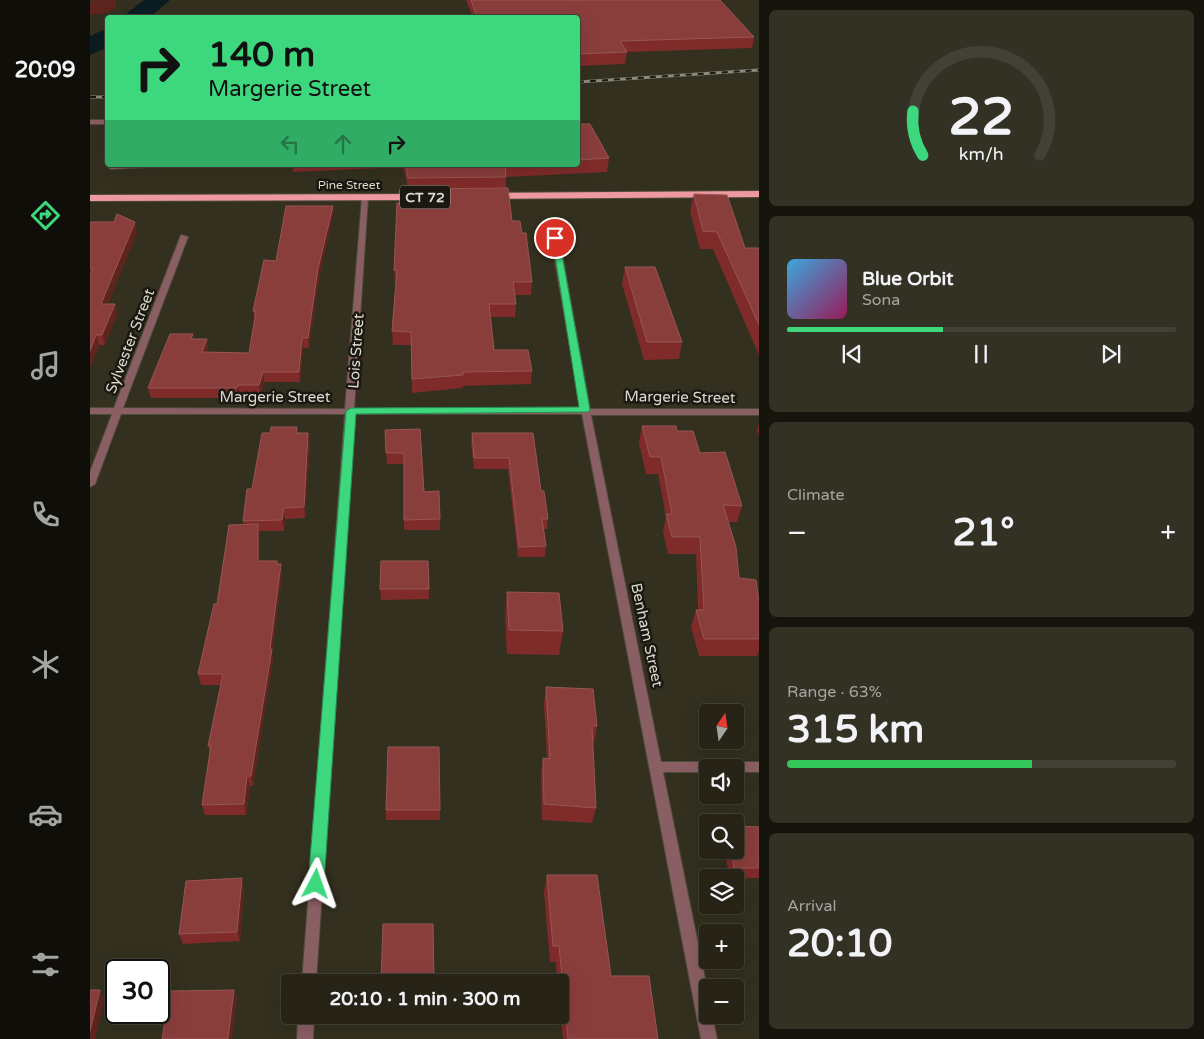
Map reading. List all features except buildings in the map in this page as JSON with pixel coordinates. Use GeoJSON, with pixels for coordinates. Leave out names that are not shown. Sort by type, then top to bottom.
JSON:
{"type":"FeatureCollection","features":[{"type":"Feature","properties":{"kind":"highway"},"geometry":{"type":"LineString","coordinates":[[485,196],[759,194]]}},
{"type":"Feature","properties":{"kind":"highway","name":"Pine Street"},"geometry":{"type":"LineString","coordinates":[[90,198],[435,196]]}},
{"type":"Feature","properties":{"kind":"street"},"geometry":{"type":"LineString","coordinates":[[90,119],[105,119]]}},
{"type":"Feature","properties":{"kind":"street","name":"Lois Street"},"geometry":{"type":"LineString","coordinates":[[310,974],[365,197]]}},
{"type":"Feature","properties":{"kind":"street","name":"Sylvester Street"},"geometry":{"type":"LineString","coordinates":[[90,484],[184,237]]}},
{"type":"Feature","properties":{"kind":"street","name":"Benham Street"},"geometry":{"type":"LineString","coordinates":[[555,238],[585,410],[658,768],[709,1039]]}},
{"type":"Feature","properties":{"kind":"street","name":"Margerie Street"},"geometry":{"type":"LineString","coordinates":[[90,411],[585,410],[759,412]]}},
{"type":"Feature","properties":{"kind":"street"},"geometry":{"type":"LineString","coordinates":[[658,768],[759,767]]}},
{"type":"Feature","properties":{"kind":"street"},"geometry":{"type":"LineString","coordinates":[[305,1039],[306,1024]]}},
{"type":"Feature","properties":{"kind":"waterway"},"geometry":{"type":"LineString","coordinates":[[137,15],[159,0]]}},
{"type":"Feature","properties":{"kind":"waterway"},"geometry":{"type":"LineString","coordinates":[[90,47],[105,37]]}},
{"type":"Feature","properties":{"kind":"railway"},"geometry":{"type":"LineString","coordinates":[[580,82],[759,70]]}},
{"type":"Feature","properties":{"kind":"railway"},"geometry":{"type":"LineString","coordinates":[[90,97],[105,97]]}},
{"type":"Feature","properties":{"kind":"route"},"geometry":{"type":"LineString","coordinates":[[316,884],[351,411],[585,410],[555,238]]}}]}
